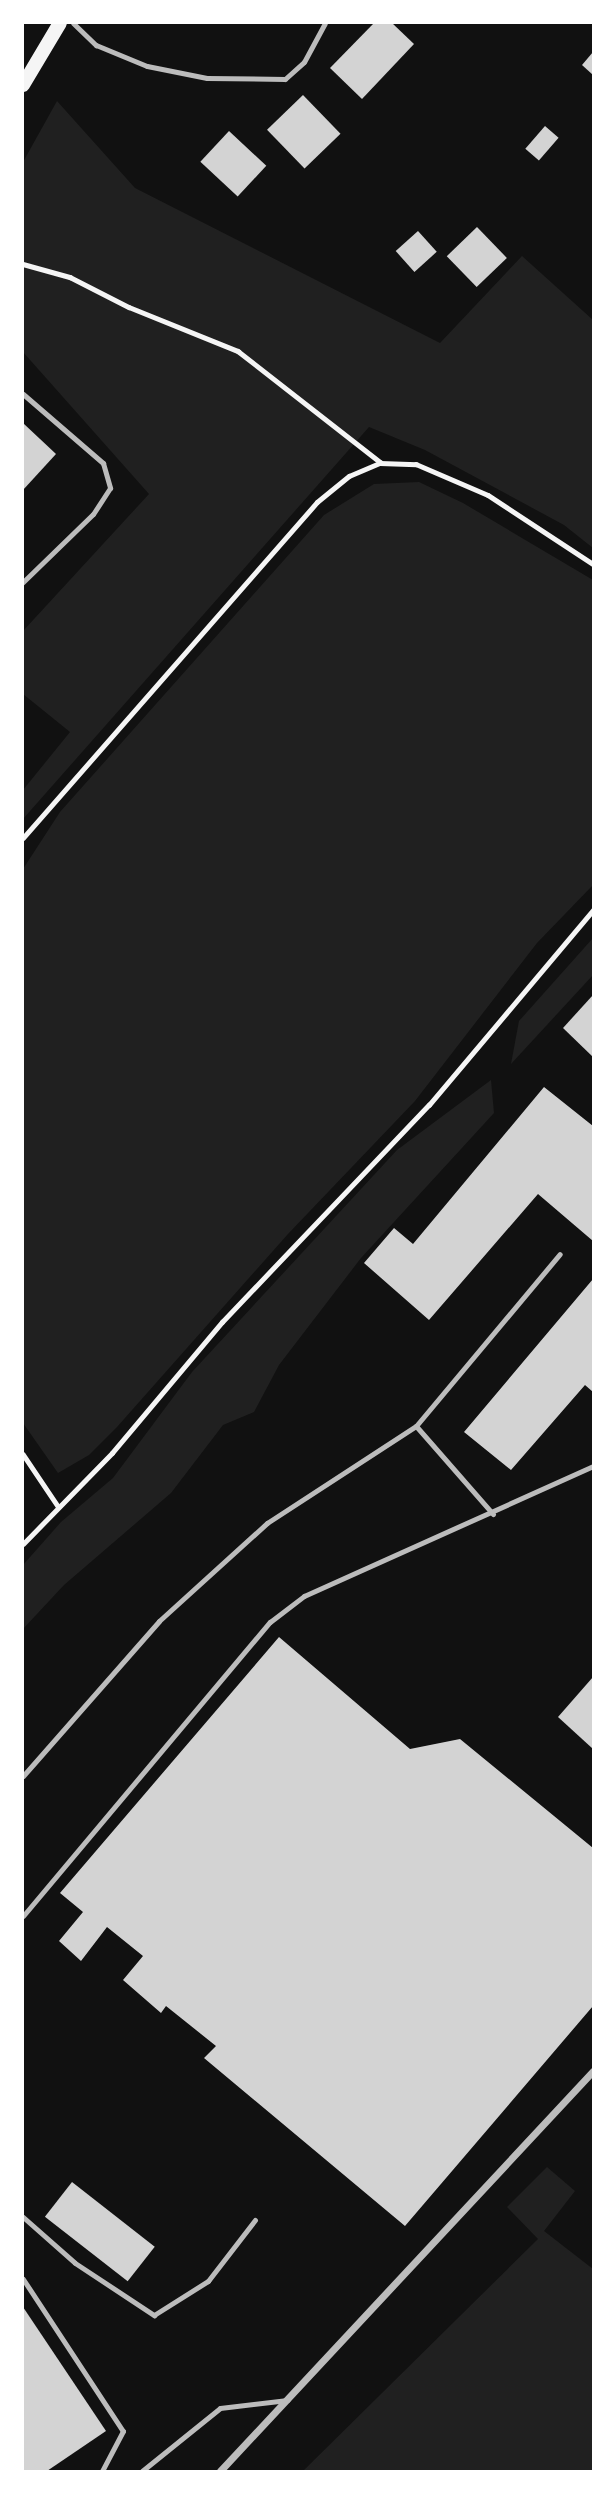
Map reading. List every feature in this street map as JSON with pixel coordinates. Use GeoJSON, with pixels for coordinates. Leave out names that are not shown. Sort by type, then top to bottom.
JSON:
{"type":"FeatureCollection","features":[{"type":"Feature","properties":{"kind":"main road"},"geometry":{"type":"LineString","coordinates":[[23,85],[60,23]]}},
{"type":"Feature","properties":{"kind":"street"},"geometry":{"type":"LineString","coordinates":[[220,2471],[593,2071]]}},
{"type":"Feature","properties":{"kind":"lane"},"geometry":{"type":"LineString","coordinates":[[73,23],[96,45],[148,66],[207,78],[246,79],[285,79],[304,62],[326,23]]}},
{"type":"Feature","properties":{"kind":"lane"},"geometry":{"type":"LineString","coordinates":[[23,394],[103,463],[110,488],[93,514],[23,582]]}},
{"type":"Feature","properties":{"kind":"lane"},"geometry":{"type":"LineString","coordinates":[[23,1776],[159,1621],[267,1523],[416,1426],[560,1254]]}},
{"type":"Feature","properties":{"kind":"lane"},"geometry":{"type":"LineString","coordinates":[[416,1426],[493,1514]]}},
{"type":"Feature","properties":{"kind":"lane"},"geometry":{"type":"LineString","coordinates":[[23,1916],[270,1622],[304,1596],[493,1514],[593,1466]]}},
{"type":"Feature","properties":{"kind":"lane"},"geometry":{"type":"LineString","coordinates":[[23,2217],[75,2263],[154,2315],[208,2281],[255,2220]]}},
{"type":"Feature","properties":{"kind":"lane"},"geometry":{"type":"LineString","coordinates":[[23,2279],[123,2431],[102,2471]]}},
{"type":"Feature","properties":{"kind":"lane"},"geometry":{"type":"LineString","coordinates":[[142,2471],[220,2408],[288,2400]]}},
{"type":"Feature","properties":{"kind":"path"},"geometry":{"type":"LineString","coordinates":[[23,264],[71,277],[130,307],[238,351],[380,463]]}},
{"type":"Feature","properties":{"kind":"path"},"geometry":{"type":"LineString","coordinates":[[23,838],[317,502],[349,476],[380,463],[416,464],[488,495],[593,564]]}},
{"type":"Feature","properties":{"kind":"path"},"geometry":{"type":"LineString","coordinates":[[23,1544],[112,1453],[222,1322],[429,1105],[593,910]]}},
{"type":"Feature","properties":{"kind":"path"},"geometry":{"type":"LineString","coordinates":[[23,1454],[58,1506]]}},
{"type":"Feature","properties":{"kind":"shaded area"},"geometry":{"type":"Polygon","coordinates":[[[57,101],[135,188],[440,343],[522,256],[593,320],[593,548],[564,525],[425,450],[369,427],[23,819],[23,790],[70,732],[23,694],[23,631],[149,494],[23,352],[23,162],[57,101]]]}},
{"type":"Feature","properties":{"kind":"shaded area"},"geometry":{"type":"Polygon","coordinates":[[[419,482],[463,503],[593,580],[593,885],[537,943],[415,1101],[288,1234],[117,1427],[89,1455],[58,1473],[23,1423],[23,869],[60,812],[324,515],[374,484],[419,482]]]}},
{"type":"Feature","properties":{"kind":"shaded area"},"geometry":{"type":"Polygon","coordinates":[[[593,938],[593,975],[511,1064],[519,1021],[593,938]]]}},
{"type":"Feature","properties":{"kind":"shaded area"},"geometry":{"type":"Polygon","coordinates":[[[491,1080],[494,1113],[361,1258],[279,1365],[254,1412],[223,1425],[171,1493],[64,1585],[23,1629],[23,1565],[61,1522],[113,1478],[192,1372],[397,1150],[491,1080]]]}},
{"type":"Feature","properties":{"kind":"shaded area"},"geometry":{"type":"Polygon","coordinates":[[[547,2167],[575,2191],[544,2231],[593,2269],[593,2471],[303,2471],[538,2239],[507,2207],[547,2167]]]}},
{"type":"Feature","properties":{"kind":"building"},"geometry":{"type":"Polygon","coordinates":[[[374,23],[392,23],[414,44],[362,99],[330,68],[374,23]]]}},
{"type":"Feature","properties":{"kind":"building"},"geometry":{"type":"Polygon","coordinates":[[[593,52],[593,75],[582,65],[593,52]]]}},
{"type":"Feature","properties":{"kind":"building"},"geometry":{"type":"Polygon","coordinates":[[[303,95],[341,134],[305,169],[267,130],[303,95]]]}},
{"type":"Feature","properties":{"kind":"building"},"geometry":{"type":"Polygon","coordinates":[[[545,126],[559,138],[539,160],[525,149],[545,126]]]}},
{"type":"Feature","properties":{"kind":"building"},"geometry":{"type":"Polygon","coordinates":[[[229,131],[266,166],[238,196],[200,162],[229,131]]]}},
{"type":"Feature","properties":{"kind":"building"},"geometry":{"type":"Polygon","coordinates":[[[477,227],[507,258],[477,287],[447,256],[477,227]]]}},
{"type":"Feature","properties":{"kind":"building"},"geometry":{"type":"Polygon","coordinates":[[[418,231],[437,252],[414,272],[396,251],[418,231]]]}},
{"type":"Feature","properties":{"kind":"building"},"geometry":{"type":"Polygon","coordinates":[[[23,423],[56,454],[23,490],[23,423]]]}},
{"type":"Feature","properties":{"kind":"building"},"geometry":{"type":"Polygon","coordinates":[[[593,995],[593,1057],[563,1028],[593,995]]]}},
{"type":"Feature","properties":{"kind":"building"},"geometry":{"type":"Polygon","coordinates":[[[544,1087],[593,1126],[593,1241],[538,1194],[429,1320],[364,1263],[394,1228],[413,1244],[544,1087]]]}},
{"type":"Feature","properties":{"kind":"building"},"geometry":{"type":"Polygon","coordinates":[[[593,1279],[593,1392],[585,1385],[511,1470],[464,1432],[593,1279]]]}},
{"type":"Feature","properties":{"kind":"building"},"geometry":{"type":"Polygon","coordinates":[[[279,1637],[410,1749],[460,1739],[593,1848],[593,2006],[405,2226],[204,2058],[216,2046],[166,2006],[161,2013],[123,1980],[143,1956],[107,1927],[81,1961],[59,1941],[83,1912],[60,1893],[279,1637]]]}},
{"type":"Feature","properties":{"kind":"building"},"geometry":{"type":"Polygon","coordinates":[[[593,1677],[593,1749],[558,1717],[593,1677]]]}},
{"type":"Feature","properties":{"kind":"building"},"geometry":{"type":"Polygon","coordinates":[[[72,2182],[155,2247],[128,2281],[45,2217],[72,2182]]]}},
{"type":"Feature","properties":{"kind":"building"},"geometry":{"type":"Polygon","coordinates":[[[23,2307],[106,2431],[47,2471],[23,2471],[23,2307]]]}}]}
